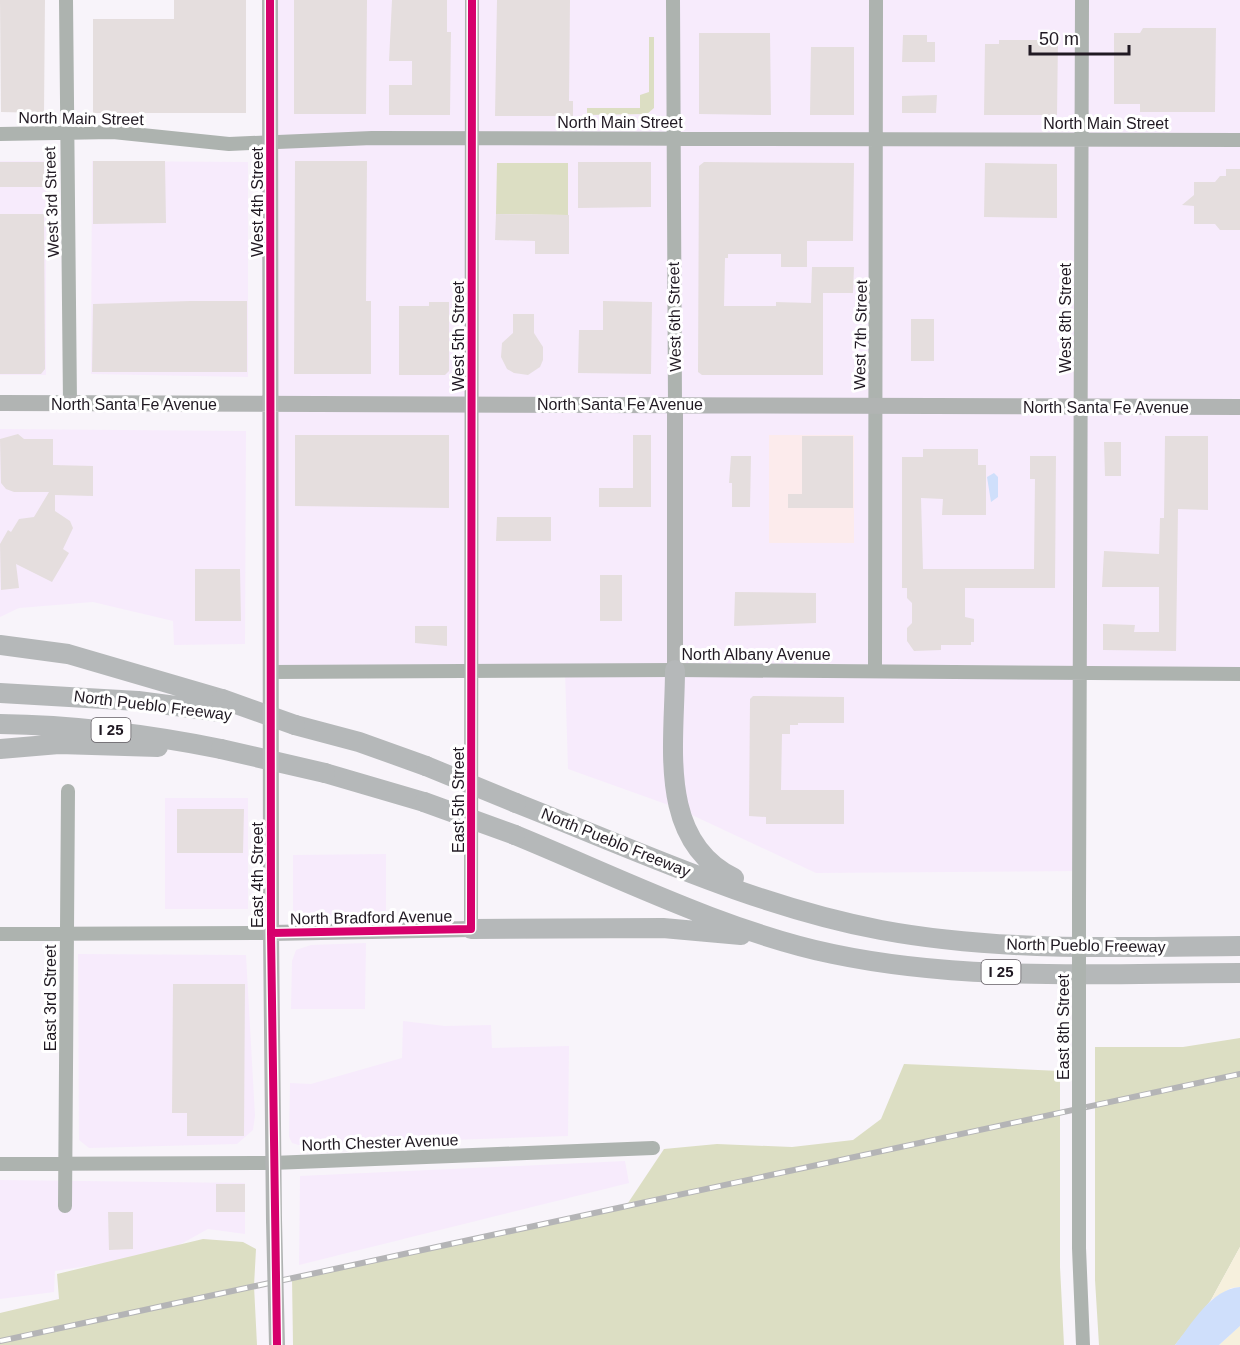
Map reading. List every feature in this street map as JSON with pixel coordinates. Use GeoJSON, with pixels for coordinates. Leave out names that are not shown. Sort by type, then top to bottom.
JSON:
{"type":"FeatureCollection","features":[{"type":"Feature","properties":{"kind":"highway"},"geometry":{"type":"LineString","coordinates":[[0,645],[68,654],[221,706]]}},
{"type":"Feature","properties":{"kind":"highway"},"geometry":{"type":"LineString","coordinates":[[675,670],[675,784],[677,808],[684,828],[694,847],[715,869],[792,909]]}},
{"type":"Feature","properties":{"kind":"highway","name":"North Pueblo Freeway"},"geometry":{"type":"LineString","coordinates":[[0,693],[221,706],[326,732],[426,766],[728,887],[792,909],[879,929],[947,940],[1116,947],[1240,946]]}},
{"type":"Feature","properties":{"kind":"highway","name":"North Pueblo Freeway"},"geometry":{"type":"LineString","coordinates":[[0,724],[56,725],[132,732],[221,749],[325,773],[424,802],[515,834],[765,936],[880,963],[960,972],[1240,973]]}},
{"type":"Feature","properties":{"kind":"highway"},"geometry":{"type":"LineString","coordinates":[[0,749],[59,744],[221,749]]}},
{"type":"Feature","properties":{"kind":"highway"},"geometry":{"type":"LineString","coordinates":[[471,929],[663,928],[765,936]]}},
{"type":"Feature","properties":{"kind":"main road","name":"West 4th Street"},"geometry":{"type":"LineString","coordinates":[[270,0],[271,404]]}},
{"type":"Feature","properties":{"kind":"main road","name":"North Santa Fe Avenue"},"geometry":{"type":"LineString","coordinates":[[0,403],[1240,407]]}},
{"type":"Feature","properties":{"kind":"main road","name":"East 4th Street"},"geometry":{"type":"LineString","coordinates":[[271,404],[272,1163],[277,1345]]}},
{"type":"Feature","properties":{"kind":"main road","name":"West 6th Street"},"geometry":{"type":"LineString","coordinates":[[675,405],[675,670]]}},
{"type":"Feature","properties":{"kind":"main road","name":"North Bradford Avenue"},"geometry":{"type":"LineString","coordinates":[[271,933],[471,929]]}},
{"type":"Feature","properties":{"kind":"street","name":"West 3rd Street"},"geometry":{"type":"LineString","coordinates":[[66,0],[70,404]]}},
{"type":"Feature","properties":{"kind":"street","name":"West 5th Street"},"geometry":{"type":"LineString","coordinates":[[471,672],[472,0]]}},
{"type":"Feature","properties":{"kind":"street","name":"West 6th Street"},"geometry":{"type":"LineString","coordinates":[[673,0],[675,405]]}},
{"type":"Feature","properties":{"kind":"street","name":"West 7th Street"},"geometry":{"type":"LineString","coordinates":[[875,671],[876,0]]}},
{"type":"Feature","properties":{"kind":"street","name":"West 8th Street"},"geometry":{"type":"LineString","coordinates":[[1080,672],[1082,0]]}},
{"type":"Feature","properties":{"kind":"street","name":"North Main Street"},"geometry":{"type":"LineString","coordinates":[[0,134],[113,132],[229,144],[471,138],[876,141],[1240,140]]}},
{"type":"Feature","properties":{"kind":"street","name":"North Albany Avenue"},"geometry":{"type":"LineString","coordinates":[[271,672],[675,670],[1240,674]]}},
{"type":"Feature","properties":{"kind":"street","name":"East 5th Street"},"geometry":{"type":"LineString","coordinates":[[471,672],[471,929]]}},
{"type":"Feature","properties":{"kind":"street","name":"East 8th Street"},"geometry":{"type":"LineString","coordinates":[[1080,672],[1080,1248],[1083,1345]]}},
{"type":"Feature","properties":{"kind":"street","name":"East 3rd Street"},"geometry":{"type":"LineString","coordinates":[[65,1206],[68,791]]}},
{"type":"Feature","properties":{"kind":"street","name":"North Bradford Avenue"},"geometry":{"type":"LineString","coordinates":[[0,934],[271,933]]}},
{"type":"Feature","properties":{"kind":"street","name":"North Chester Avenue"},"geometry":{"type":"LineString","coordinates":[[0,1164],[272,1163],[653,1148]]}},
{"type":"Feature","properties":{"kind":"shaded area"},"geometry":{"type":"Polygon","coordinates":[[[270,0],[1240,0],[1240,674],[1080,672],[1079,871],[816,873],[677,808],[568,769],[565,671],[271,672],[270,0]]]}},
{"type":"Feature","properties":{"kind":"shaded area"},"geometry":{"type":"Polygon","coordinates":[[[0,161],[46,161],[46,375],[0,375],[0,161]]]}},
{"type":"Feature","properties":{"kind":"shaded area"},"geometry":{"type":"Polygon","coordinates":[[[92,161],[248,162],[248,377],[91,374],[92,161]]]}},
{"type":"Feature","properties":{"kind":"shaded area"},"geometry":{"type":"Polygon","coordinates":[[[0,429],[246,431],[245,644],[174,645],[173,621],[93,602],[19,608],[0,617],[0,429]]]}},
{"type":"Feature","properties":{"kind":"shaded area"},"geometry":{"type":"Polygon","coordinates":[[[769,435],[854,435],[854,543],[769,543],[769,435]]]}},
{"type":"Feature","properties":{"kind":"shaded area"},"geometry":{"type":"Polygon","coordinates":[[[165,798],[248,798],[248,909],[165,909],[165,798]]]}},
{"type":"Feature","properties":{"kind":"shaded area"},"geometry":{"type":"Polygon","coordinates":[[[386,854],[386,915],[293,916],[293,855],[386,854]]]}},
{"type":"Feature","properties":{"kind":"shaded area"},"geometry":{"type":"Polygon","coordinates":[[[366,943],[365,1009],[291,1009],[292,961],[296,950],[311,945],[366,943]]]}},
{"type":"Feature","properties":{"kind":"shaded area"},"geometry":{"type":"Polygon","coordinates":[[[78,954],[246,955],[255,1116],[253,1130],[237,1144],[89,1148],[79,1140],[78,954]]]}},
{"type":"Feature","properties":{"kind":"shaded area"},"geometry":{"type":"Polygon","coordinates":[[[403,1021],[445,1026],[491,1025],[492,1048],[569,1046],[568,1136],[299,1145],[292,1143],[289,1137],[290,1083],[311,1084],[402,1058],[403,1021]]]}},
{"type":"Feature","properties":{"kind":"shaded area"},"geometry":{"type":"Polygon","coordinates":[[[625,1161],[629,1183],[299,1265],[300,1176],[625,1161]]]}},
{"type":"Feature","properties":{"kind":"shaded area"},"geometry":{"type":"Polygon","coordinates":[[[0,1180],[245,1183],[245,1234],[208,1229],[163,1254],[55,1271],[54,1292],[0,1299],[0,1180]]]}},
{"type":"Feature","properties":{"kind":"green space"},"geometry":{"type":"Polygon","coordinates":[[[649,37],[654,37],[654,108],[647,114],[587,115],[587,108],[640,108],[640,95],[649,92],[649,37]]]}},
{"type":"Feature","properties":{"kind":"green space"},"geometry":{"type":"Polygon","coordinates":[[[497,163],[568,163],[568,215],[496,214],[497,163]]]}},
{"type":"Feature","properties":{"kind":"green space"},"geometry":{"type":"Polygon","coordinates":[[[1240,1038],[1240,1247],[1211,1300],[1175,1345],[1099,1345],[1095,1280],[1095,1047],[1183,1047],[1240,1038]]]}},
{"type":"Feature","properties":{"kind":"green space"},"geometry":{"type":"Polygon","coordinates":[[[904,1064],[1060,1071],[1060,1267],[1064,1345],[293,1345],[292,1278],[626,1206],[664,1149],[717,1144],[792,1147],[853,1140],[881,1119],[904,1064]]]}},
{"type":"Feature","properties":{"kind":"green space"},"geometry":{"type":"Polygon","coordinates":[[[203,1239],[243,1242],[256,1249],[254,1286],[257,1345],[0,1345],[0,1313],[59,1299],[57,1274],[203,1239]]]}},
{"type":"Feature","properties":{"kind":"sand"},"geometry":{"type":"Polygon","coordinates":[[[1240,1247],[1240,1287],[1231,1288],[1211,1300],[1240,1247]]]}},
{"type":"Feature","properties":{"kind":"sand"},"geometry":{"type":"Polygon","coordinates":[[[1240,1326],[1240,1345],[1219,1345],[1240,1326]]]}},
{"type":"Feature","properties":{"kind":"water"},"geometry":{"type":"Polygon","coordinates":[[[994,473],[998,477],[998,497],[991,502],[987,477],[994,473]]]}},
{"type":"Feature","properties":{"kind":"water"},"geometry":{"type":"Polygon","coordinates":[[[1240,1287],[1240,1326],[1219,1345],[1175,1345],[1211,1301],[1230,1289],[1240,1287]]]}},
{"type":"Feature","properties":{"kind":"building"},"geometry":{"type":"Polygon","coordinates":[[[0,0],[45,0],[44,113],[1,112],[0,0]]]}},
{"type":"Feature","properties":{"kind":"building"},"geometry":{"type":"Polygon","coordinates":[[[174,0],[246,0],[246,113],[93,113],[93,19],[174,19],[174,0]]]}},
{"type":"Feature","properties":{"kind":"building"},"geometry":{"type":"Polygon","coordinates":[[[294,0],[367,0],[366,114],[294,114],[294,0]]]}},
{"type":"Feature","properties":{"kind":"building"},"geometry":{"type":"Polygon","coordinates":[[[392,0],[447,0],[447,32],[451,32],[450,115],[389,115],[389,85],[412,85],[412,61],[389,61],[392,0]]]}},
{"type":"Feature","properties":{"kind":"building"},"geometry":{"type":"Polygon","coordinates":[[[497,0],[570,0],[569,101],[573,101],[573,116],[495,116],[497,0]]]}},
{"type":"Feature","properties":{"kind":"building"},"geometry":{"type":"Polygon","coordinates":[[[1143,28],[1216,28],[1215,112],[1140,112],[1140,104],[1114,104],[1114,33],[1140,33],[1143,28]]]}},
{"type":"Feature","properties":{"kind":"building"},"geometry":{"type":"Polygon","coordinates":[[[699,33],[770,33],[771,115],[699,114],[699,33]]]}},
{"type":"Feature","properties":{"kind":"building"},"geometry":{"type":"Polygon","coordinates":[[[903,35],[927,35],[927,42],[935,42],[935,62],[902,62],[903,35]]]}},
{"type":"Feature","properties":{"kind":"building"},"geometry":{"type":"Polygon","coordinates":[[[999,40],[1058,40],[1057,115],[984,115],[985,44],[999,44],[999,40]]]}},
{"type":"Feature","properties":{"kind":"building"},"geometry":{"type":"Polygon","coordinates":[[[811,47],[854,47],[854,115],[810,115],[811,47]]]}},
{"type":"Feature","properties":{"kind":"building"},"geometry":{"type":"Polygon","coordinates":[[[937,95],[936,113],[902,113],[902,96],[937,95]]]}},
{"type":"Feature","properties":{"kind":"building"},"geometry":{"type":"Polygon","coordinates":[[[93,161],[165,161],[166,223],[93,224],[93,161]]]}},
{"type":"Feature","properties":{"kind":"building"},"geometry":{"type":"Polygon","coordinates":[[[295,161],[367,161],[366,301],[371,301],[371,374],[294,374],[295,161]]]}},
{"type":"Feature","properties":{"kind":"building"},"geometry":{"type":"Polygon","coordinates":[[[0,162],[44,162],[44,187],[0,187],[0,162]]]}},
{"type":"Feature","properties":{"kind":"building"},"geometry":{"type":"Polygon","coordinates":[[[578,162],[651,162],[651,207],[578,208],[578,162]]]}},
{"type":"Feature","properties":{"kind":"building"},"geometry":{"type":"Polygon","coordinates":[[[704,162],[854,163],[853,241],[807,241],[807,267],[781,267],[781,254],[728,254],[728,258],[725,258],[724,306],[776,306],[776,302],[811,303],[812,267],[854,267],[853,293],[823,293],[823,375],[702,375],[698,372],[699,166],[704,162]]]}},
{"type":"Feature","properties":{"kind":"building"},"geometry":{"type":"Polygon","coordinates":[[[985,163],[1057,164],[1057,218],[984,217],[985,163]]]}},
{"type":"Feature","properties":{"kind":"building"},"geometry":{"type":"Polygon","coordinates":[[[1226,169],[1240,169],[1240,230],[1220,230],[1215,224],[1194,224],[1194,206],[1182,205],[1194,195],[1194,182],[1215,182],[1220,176],[1226,176],[1226,169]]]}},
{"type":"Feature","properties":{"kind":"building"},"geometry":{"type":"Polygon","coordinates":[[[0,214],[44,214],[45,369],[41,374],[0,374],[0,214]]]}},
{"type":"Feature","properties":{"kind":"building"},"geometry":{"type":"Polygon","coordinates":[[[496,214],[569,215],[569,254],[535,254],[535,241],[495,240],[496,214]]]}},
{"type":"Feature","properties":{"kind":"building"},"geometry":{"type":"Polygon","coordinates":[[[247,301],[247,372],[92,372],[93,304],[247,301]]]}},
{"type":"Feature","properties":{"kind":"building"},"geometry":{"type":"Polygon","coordinates":[[[603,301],[652,302],[651,374],[578,373],[579,330],[603,330],[603,301]]]}},
{"type":"Feature","properties":{"kind":"building"},"geometry":{"type":"Polygon","coordinates":[[[429,302],[449,302],[449,371],[445,375],[399,375],[399,306],[429,306],[429,302]]]}},
{"type":"Feature","properties":{"kind":"building"},"geometry":{"type":"Polygon","coordinates":[[[513,314],[534,314],[534,333],[543,347],[543,360],[540,367],[528,375],[514,373],[507,369],[501,357],[502,343],[513,333],[513,314]]]}},
{"type":"Feature","properties":{"kind":"building"},"geometry":{"type":"Polygon","coordinates":[[[911,319],[934,319],[934,361],[911,361],[911,319]]]}},
{"type":"Feature","properties":{"kind":"building"},"geometry":{"type":"Polygon","coordinates":[[[18,434],[24,439],[53,439],[53,465],[93,466],[93,496],[55,495],[55,511],[70,521],[73,528],[63,549],[69,553],[52,582],[16,564],[19,588],[1,590],[0,544],[8,530],[11,532],[19,519],[34,517],[49,492],[14,492],[6,489],[1,483],[0,439],[18,434]]]}},
{"type":"Feature","properties":{"kind":"building"},"geometry":{"type":"Polygon","coordinates":[[[295,435],[449,435],[449,508],[295,506],[295,435]]]}},
{"type":"Feature","properties":{"kind":"building"},"geometry":{"type":"Polygon","coordinates":[[[633,435],[651,435],[651,507],[599,507],[599,488],[633,488],[633,435]]]}},
{"type":"Feature","properties":{"kind":"building"},"geometry":{"type":"Polygon","coordinates":[[[802,436],[853,436],[853,508],[788,508],[788,494],[802,494],[802,436]]]}},
{"type":"Feature","properties":{"kind":"building"},"geometry":{"type":"Polygon","coordinates":[[[1165,436],[1208,436],[1208,510],[1178,509],[1176,651],[1103,650],[1103,624],[1135,625],[1134,632],[1159,632],[1159,587],[1102,587],[1104,551],[1159,554],[1160,518],[1164,518],[1165,436]]]}},
{"type":"Feature","properties":{"kind":"building"},"geometry":{"type":"Polygon","coordinates":[[[1104,442],[1121,442],[1121,476],[1105,476],[1104,442]]]}},
{"type":"Feature","properties":{"kind":"building"},"geometry":{"type":"Polygon","coordinates":[[[923,449],[978,449],[978,465],[986,465],[986,515],[942,515],[943,499],[921,498],[923,569],[1034,569],[1035,479],[1030,479],[1030,456],[1056,456],[1055,588],[965,588],[965,617],[974,619],[974,642],[971,642],[971,645],[941,645],[941,650],[914,651],[907,641],[907,628],[912,623],[912,603],[907,598],[907,588],[902,588],[902,457],[923,457],[923,449]]]}},
{"type":"Feature","properties":{"kind":"building"},"geometry":{"type":"Polygon","coordinates":[[[731,456],[751,456],[750,507],[732,507],[732,483],[729,483],[731,456]]]}},
{"type":"Feature","properties":{"kind":"building"},"geometry":{"type":"Polygon","coordinates":[[[497,517],[551,517],[551,541],[496,541],[497,517]]]}},
{"type":"Feature","properties":{"kind":"building"},"geometry":{"type":"Polygon","coordinates":[[[195,569],[240,569],[241,621],[195,621],[195,569]]]}},
{"type":"Feature","properties":{"kind":"building"},"geometry":{"type":"Polygon","coordinates":[[[600,575],[622,575],[622,621],[600,621],[600,575]]]}},
{"type":"Feature","properties":{"kind":"building"},"geometry":{"type":"Polygon","coordinates":[[[735,592],[816,593],[816,623],[734,626],[735,592]]]}},
{"type":"Feature","properties":{"kind":"building"},"geometry":{"type":"Polygon","coordinates":[[[415,626],[447,626],[447,646],[415,643],[415,626]]]}},
{"type":"Feature","properties":{"kind":"building"},"geometry":{"type":"Polygon","coordinates":[[[753,696],[844,697],[844,723],[798,723],[798,725],[790,725],[790,734],[782,734],[781,790],[844,790],[844,824],[766,824],[766,817],[749,816],[750,699],[753,696]]]}},
{"type":"Feature","properties":{"kind":"building"},"geometry":{"type":"Polygon","coordinates":[[[177,809],[244,809],[243,853],[177,853],[177,809]]]}},
{"type":"Feature","properties":{"kind":"building"},"geometry":{"type":"Polygon","coordinates":[[[173,984],[245,984],[244,1136],[187,1136],[187,1113],[172,1113],[173,984]]]}},
{"type":"Feature","properties":{"kind":"building"},"geometry":{"type":"Polygon","coordinates":[[[216,1184],[245,1184],[245,1212],[216,1212],[216,1184]]]}},
{"type":"Feature","properties":{"kind":"building"},"geometry":{"type":"Polygon","coordinates":[[[108,1212],[133,1212],[133,1249],[109,1250],[108,1212]]]}},
{"type":"Feature","properties":{"kind":"railway"},"geometry":{"type":"LineString","coordinates":[[0,1341],[1240,1074]]}},
{"type":"Feature","properties":{"kind":"cycle path"},"geometry":{"type":"LineString","coordinates":[[270,0],[271,933],[277,1345]]}},
{"type":"Feature","properties":{"kind":"cycle path"},"geometry":{"type":"LineString","coordinates":[[271,933],[471,929],[472,0]]}}]}
